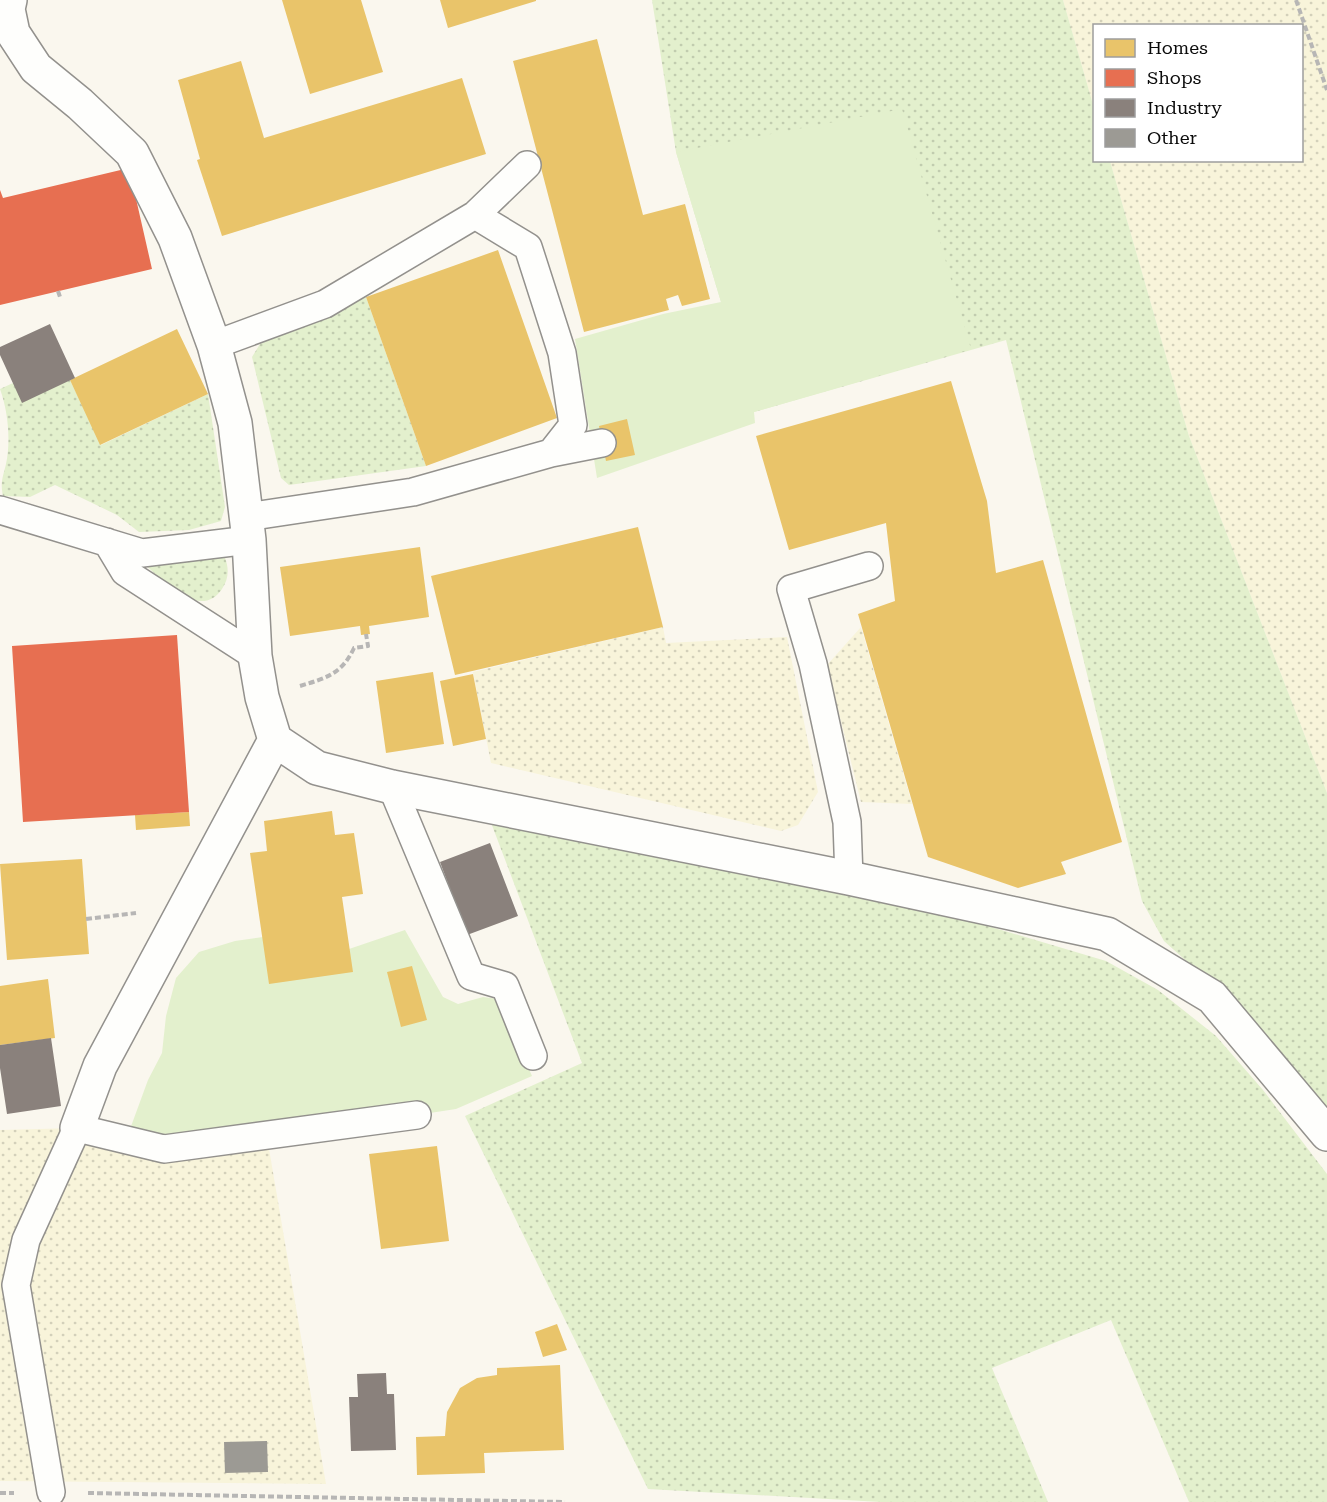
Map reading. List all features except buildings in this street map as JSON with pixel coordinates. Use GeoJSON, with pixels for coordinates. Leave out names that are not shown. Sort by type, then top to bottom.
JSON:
{"type":"FeatureCollection","features":[{"type":"Feature","properties":{"kind":"street"},"geometry":{"type":"LineString","coordinates":[[10,0],[8,9],[13,33],[36,68],[132,153],[175,238],[214,345],[235,423],[248,529],[255,656],[262,697],[275,740],[317,768],[392,787],[849,878],[1107,934],[1212,997],[1327,1134]]}},
{"type":"Feature","properties":{"kind":"street"},"geometry":{"type":"LineString","coordinates":[[77,1128],[100,1066],[275,740]]}},
{"type":"Feature","properties":{"kind":"lane"},"geometry":{"type":"LineString","coordinates":[[214,345],[325,304],[475,216],[527,165]]}},
{"type":"Feature","properties":{"kind":"lane"},"geometry":{"type":"LineString","coordinates":[[475,216],[528,247],[562,352],[573,425],[551,453]]}},
{"type":"Feature","properties":{"kind":"lane"},"geometry":{"type":"LineString","coordinates":[[0,510],[142,553],[412,492],[551,453],[602,443]]}},
{"type":"Feature","properties":{"kind":"lane"},"geometry":{"type":"LineString","coordinates":[[107,542],[125,572],[255,656]]}},
{"type":"Feature","properties":{"kind":"lane"},"geometry":{"type":"LineString","coordinates":[[849,878],[847,822],[813,664],[791,589],[869,566]]}},
{"type":"Feature","properties":{"kind":"lane"},"geometry":{"type":"LineString","coordinates":[[392,787],[471,976],[505,986],[533,1056]]}},
{"type":"Feature","properties":{"kind":"lane"},"geometry":{"type":"LineString","coordinates":[[51,1492],[16,1285],[26,1240],[77,1128],[164,1149],[417,1115]]}},
{"type":"Feature","properties":{"kind":"path"},"geometry":{"type":"LineString","coordinates":[[1296,0],[1327,90]]}},
{"type":"Feature","properties":{"kind":"path"},"geometry":{"type":"LineString","coordinates":[[58,291],[60,297]]}},
{"type":"Feature","properties":{"kind":"path"},"geometry":{"type":"LineString","coordinates":[[262,697],[325,678],[346,665],[354,648],[368,646],[366,634]]}},
{"type":"Feature","properties":{"kind":"path"},"geometry":{"type":"LineString","coordinates":[[51,1492],[566,1502]]}},
{"type":"Feature","properties":{"kind":"path"},"geometry":{"type":"LineString","coordinates":[[201,1494],[201,1502]]}},
{"type":"Feature","properties":{"kind":"shaded area"},"geometry":{"type":"Polygon","coordinates":[[[1063,0],[1327,0],[1327,793],[1189,436],[1110,162],[1303,162],[1303,24],[1093,24],[1093,105],[1063,0]]]}},
{"type":"Feature","properties":{"kind":"shaded area"},"geometry":{"type":"Polygon","coordinates":[[[663,627],[666,643],[787,637],[818,792],[798,825],[781,831],[491,763],[473,672],[663,627]]]}},
{"type":"Feature","properties":{"kind":"shaded area"},"geometry":{"type":"Polygon","coordinates":[[[861,627],[912,804],[861,802],[827,665],[861,627]]]}},
{"type":"Feature","properties":{"kind":"shaded area"},"geometry":{"type":"Polygon","coordinates":[[[77,1128],[267,1137],[326,1484],[0,1481],[0,1130],[77,1128]]]}},
{"type":"Feature","properties":{"kind":"green space"},"geometry":{"type":"Polygon","coordinates":[[[652,0],[1063,0],[1093,105],[1093,162],[1110,162],[1189,436],[1327,793],[1327,1115],[1213,985],[1164,941],[1142,901],[1006,340],[754,412],[676,152],[652,0]]]}},
{"type":"Feature","properties":{"kind":"green space"},"geometry":{"type":"Polygon","coordinates":[[[902,109],[971,349],[754,412],[755,423],[597,478],[575,339],[663,314],[721,302],[676,152],[902,109]]]}},
{"type":"Feature","properties":{"kind":"green space"},"geometry":{"type":"Polygon","coordinates":[[[366,297],[426,466],[289,485],[281,478],[252,357],[260,344],[366,297]]]}},
{"type":"Feature","properties":{"kind":"green space"},"geometry":{"type":"Polygon","coordinates":[[[70,380],[101,445],[208,394],[225,507],[221,521],[189,530],[139,532],[117,515],[55,485],[30,497],[3,496],[2,483],[8,455],[8,436],[7,416],[0,389],[13,383],[70,380]]]}},
{"type":"Feature","properties":{"kind":"green space"},"geometry":{"type":"Polygon","coordinates":[[[207,554],[225,558],[228,574],[222,589],[213,598],[203,601],[180,594],[142,561],[207,554]]]}},
{"type":"Feature","properties":{"kind":"green space"},"geometry":{"type":"Polygon","coordinates":[[[490,820],[934,910],[1106,961],[1158,990],[1216,1036],[1263,1090],[1327,1174],[1327,1502],[1189,1502],[1111,1320],[992,1368],[1048,1502],[881,1502],[648,1489],[465,1116],[582,1063],[490,820]]]}},
{"type":"Feature","properties":{"kind":"green space"},"geometry":{"type":"Polygon","coordinates":[[[405,930],[443,997],[458,1004],[483,997],[498,999],[532,1076],[456,1109],[417,1115],[126,1140],[148,1080],[162,1053],[166,1016],[176,978],[199,952],[235,941],[263,937],[349,949],[405,930]]]}}]}
